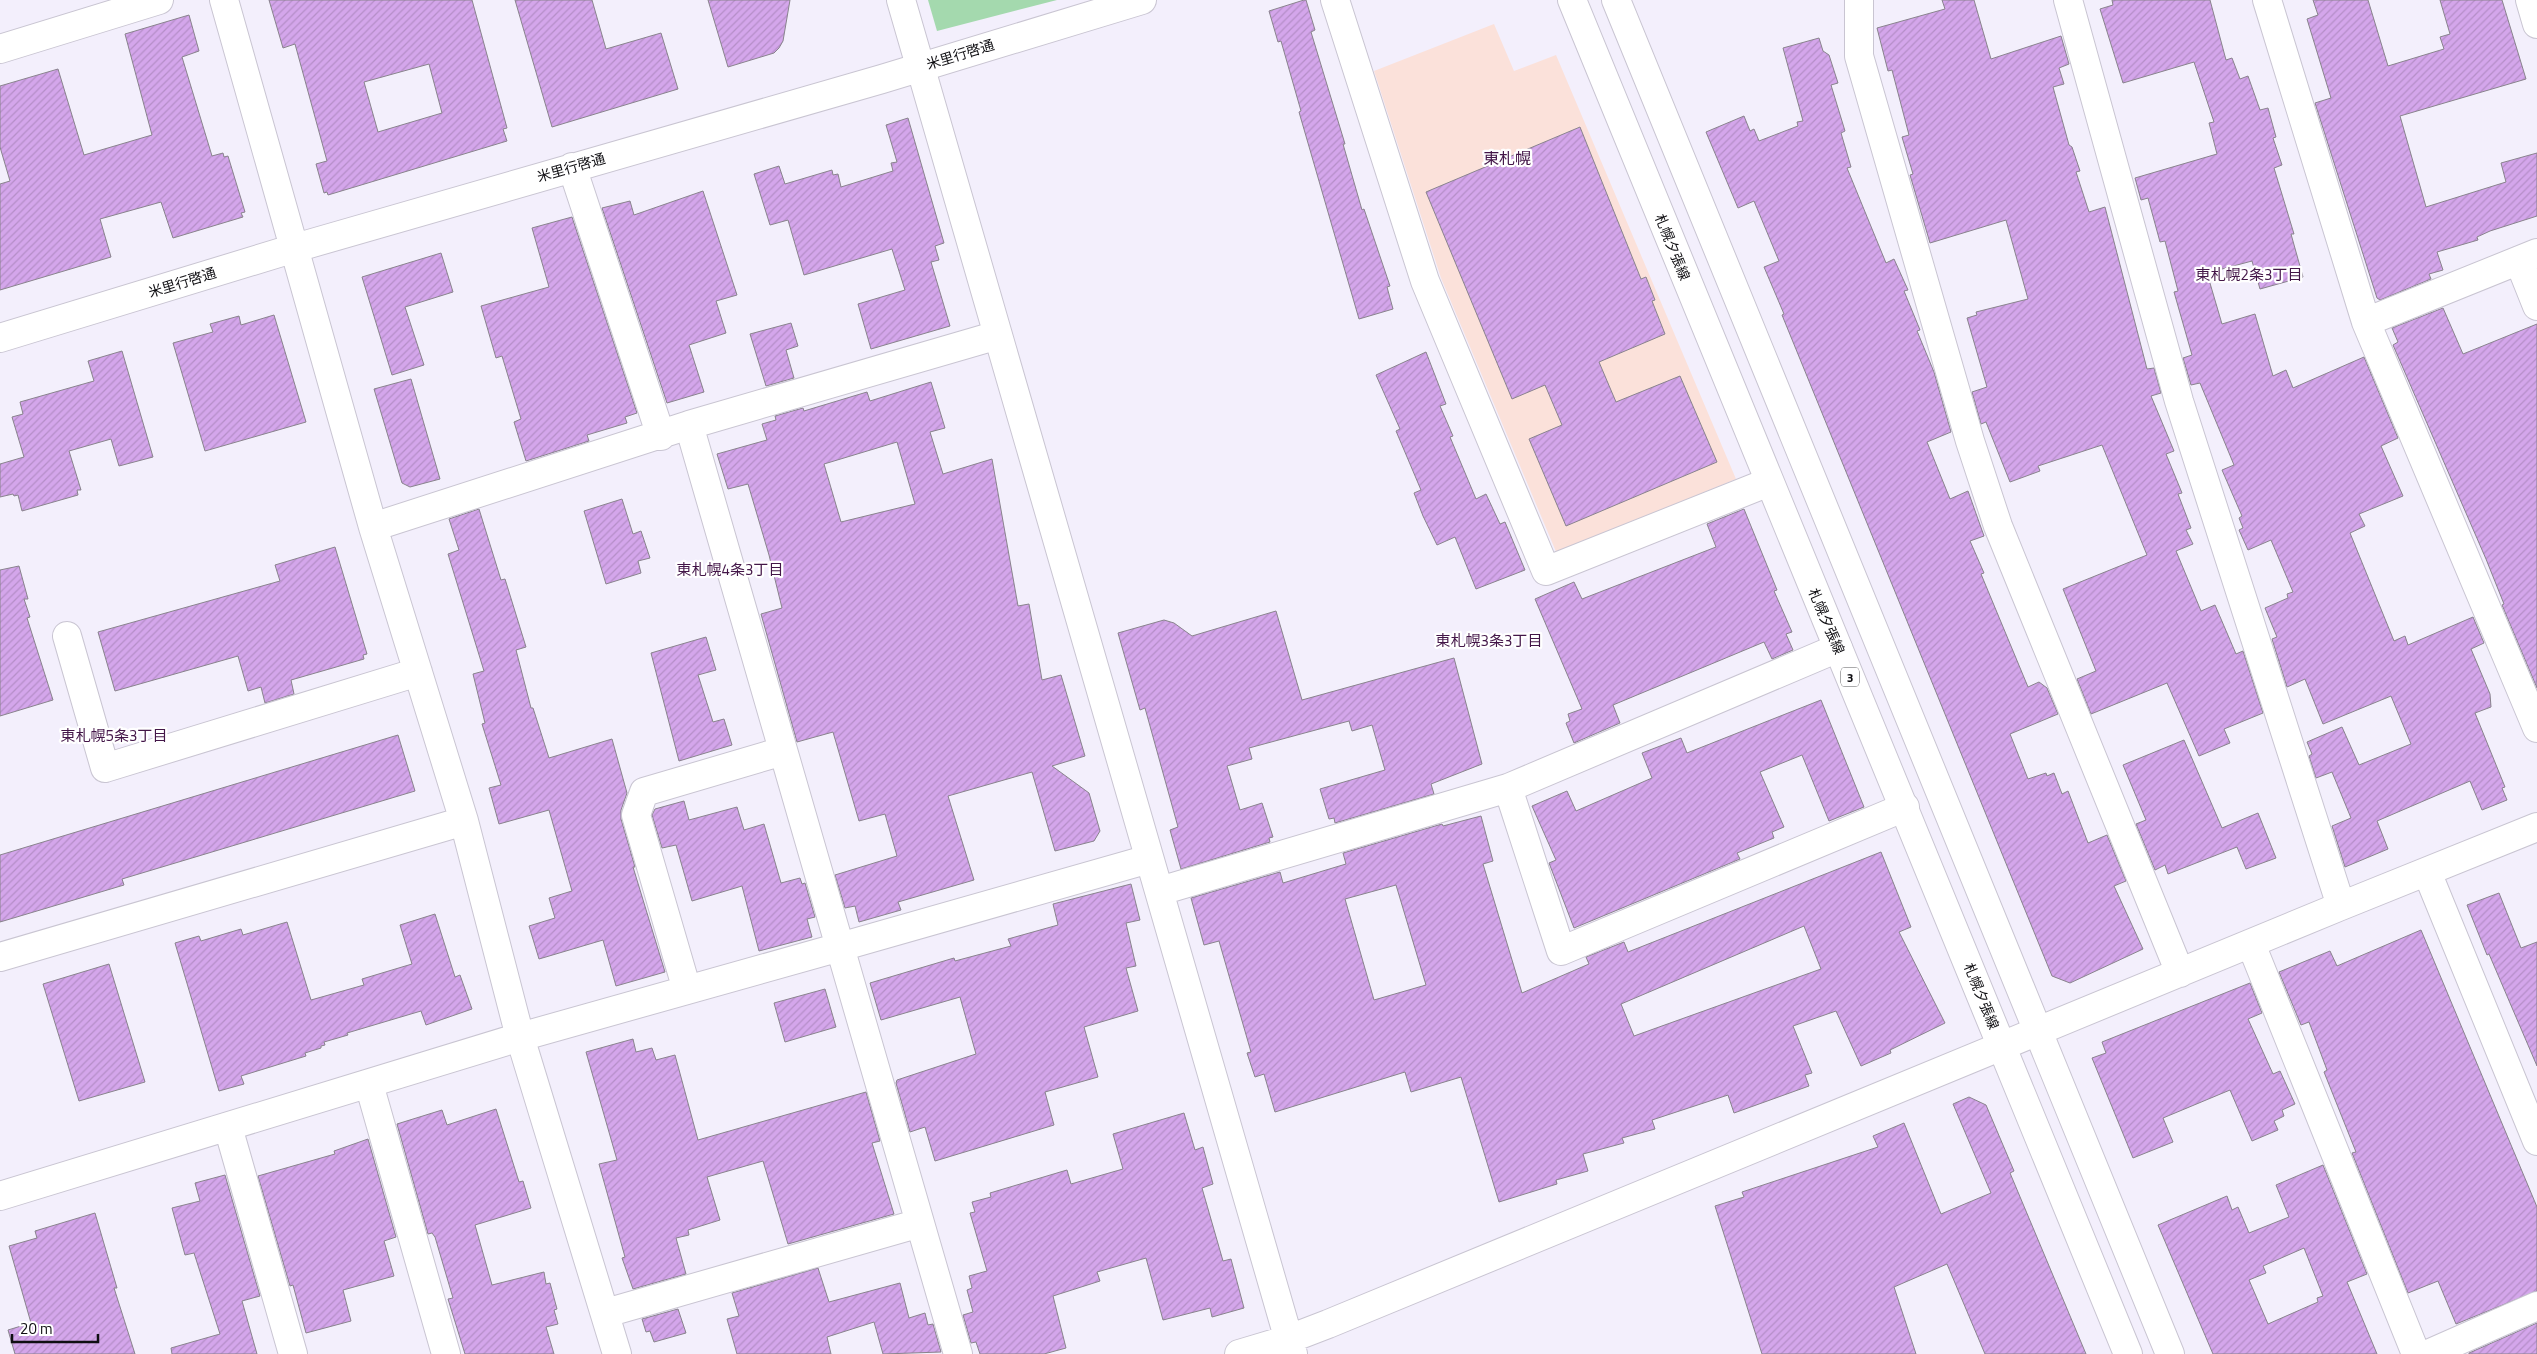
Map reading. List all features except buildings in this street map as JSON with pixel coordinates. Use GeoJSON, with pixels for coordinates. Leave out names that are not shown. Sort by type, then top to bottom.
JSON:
{"type":"FeatureCollection","features":[{"type":"Feature","properties":{"kind":"street"},"geometry":{"type":"LineString","coordinates":[[0,49],[159,0]]}},
{"type":"Feature","properties":{"kind":"street"},"geometry":{"type":"LineString","coordinates":[[224,0],[373,527],[464,821],[520,1037],[617,1354]]}},
{"type":"Feature","properties":{"kind":"street"},"geometry":{"type":"LineString","coordinates":[[901,0],[1291,1346]]}},
{"type":"Feature","properties":{"kind":"street","name":"米里行啓通"},"geometry":{"type":"LineString","coordinates":[[0,338],[295,248],[1142,0]]}},
{"type":"Feature","properties":{"kind":"street"},"geometry":{"type":"LineString","coordinates":[[1335,0],[1425,281],[1546,571],[1769,482]]}},
{"type":"Feature","properties":{"kind":"street","name":"札幌夕張線"},"geometry":{"type":"LineString","coordinates":[[1572,0],[2128,1354]]}},
{"type":"Feature","properties":{"kind":"street"},"geometry":{"type":"LineString","coordinates":[[1616,0],[2170,1354]]}},
{"type":"Feature","properties":{"kind":"street"},"geometry":{"type":"LineString","coordinates":[[1859,0],[1860,56],[1970,441],[1998,526],[2180,973]]}},
{"type":"Feature","properties":{"kind":"street"},"geometry":{"type":"LineString","coordinates":[[2068,0],[2179,401],[2340,906]]}},
{"type":"Feature","properties":{"kind":"street"},"geometry":{"type":"LineString","coordinates":[[2267,0],[2366,322],[2537,728]]}},
{"type":"Feature","properties":{"kind":"street"},"geometry":{"type":"LineString","coordinates":[[2530,0],[2537,24]]}},
{"type":"Feature","properties":{"kind":"street"},"geometry":{"type":"LineString","coordinates":[[572,167],[661,436]]}},
{"type":"Feature","properties":{"kind":"street"},"geometry":{"type":"LineString","coordinates":[[2366,322],[2528,257],[2537,306]]}},
{"type":"Feature","properties":{"kind":"street"},"geometry":{"type":"LineString","coordinates":[[373,527],[661,436],[689,425],[998,335]]}},
{"type":"Feature","properties":{"kind":"street"},"geometry":{"type":"LineString","coordinates":[[689,425],[958,1354]]}},
{"type":"Feature","properties":{"kind":"street"},"geometry":{"type":"LineString","coordinates":[[67,636],[104,768],[418,672]]}},
{"type":"Feature","properties":{"kind":"street"},"geometry":{"type":"LineString","coordinates":[[1160,891],[1508,788],[1838,648]]}},
{"type":"Feature","properties":{"kind":"street"},"geometry":{"type":"LineString","coordinates":[[687,990],[636,815],[644,792],[783,750]]}},
{"type":"Feature","properties":{"kind":"street"},"geometry":{"type":"LineString","coordinates":[[1508,788],[1561,951],[1905,807]]}},
{"type":"Feature","properties":{"kind":"street"},"geometry":{"type":"LineString","coordinates":[[0,957],[464,821]]}},
{"type":"Feature","properties":{"kind":"street"},"geometry":{"type":"LineString","coordinates":[[1239,1354],[1291,1346],[2002,1046],[2340,906],[2537,827]]}},
{"type":"Feature","properties":{"kind":"street"},"geometry":{"type":"LineString","coordinates":[[0,1196],[520,1037],[1149,859]]}},
{"type":"Feature","properties":{"kind":"street"},"geometry":{"type":"LineString","coordinates":[[2427,872],[2537,1141]]}},
{"type":"Feature","properties":{"kind":"street"},"geometry":{"type":"LineString","coordinates":[[2251,944],[2416,1354]]}},
{"type":"Feature","properties":{"kind":"street"},"geometry":{"type":"LineString","coordinates":[[370,1084],[446,1354]]}},
{"type":"Feature","properties":{"kind":"street"},"geometry":{"type":"LineString","coordinates":[[228,1127],[292,1354]]}},
{"type":"Feature","properties":{"kind":"street"},"geometry":{"type":"LineString","coordinates":[[606,1313],[920,1223]]}},
{"type":"Feature","properties":{"kind":"street"},"geometry":{"type":"LineString","coordinates":[[2428,1354],[2537,1306]]}},
{"type":"Feature","properties":{"kind":"shaded area"},"geometry":{"type":"Polygon","coordinates":[[[1494,24],[1514,71],[1556,55],[1736,479],[1557,554],[1441,278],[1374,71],[1494,24]]]}},
{"type":"Feature","properties":{"kind":"green space"},"geometry":{"type":"Polygon","coordinates":[[[928,0],[1057,0],[937,31],[928,0]]]}},
{"type":"Feature","properties":{"kind":"district","name":"東札幌"},"geometry":{"type":"Point","coordinates":[1507,158]}},
{"type":"Feature","properties":{"kind":"district","name":"東札幌2条3丁目"},"geometry":{"type":"Point","coordinates":[2249,274]}},
{"type":"Feature","properties":{"kind":"district","name":"東札幌4条3丁目"},"geometry":{"type":"Point","coordinates":[730,569]}},
{"type":"Feature","properties":{"kind":"district","name":"東札幌3条3丁目"},"geometry":{"type":"Point","coordinates":[1489,640]}},
{"type":"Feature","properties":{"kind":"district","name":"東札幌5条3丁目"},"geometry":{"type":"Point","coordinates":[114,735]}}]}
